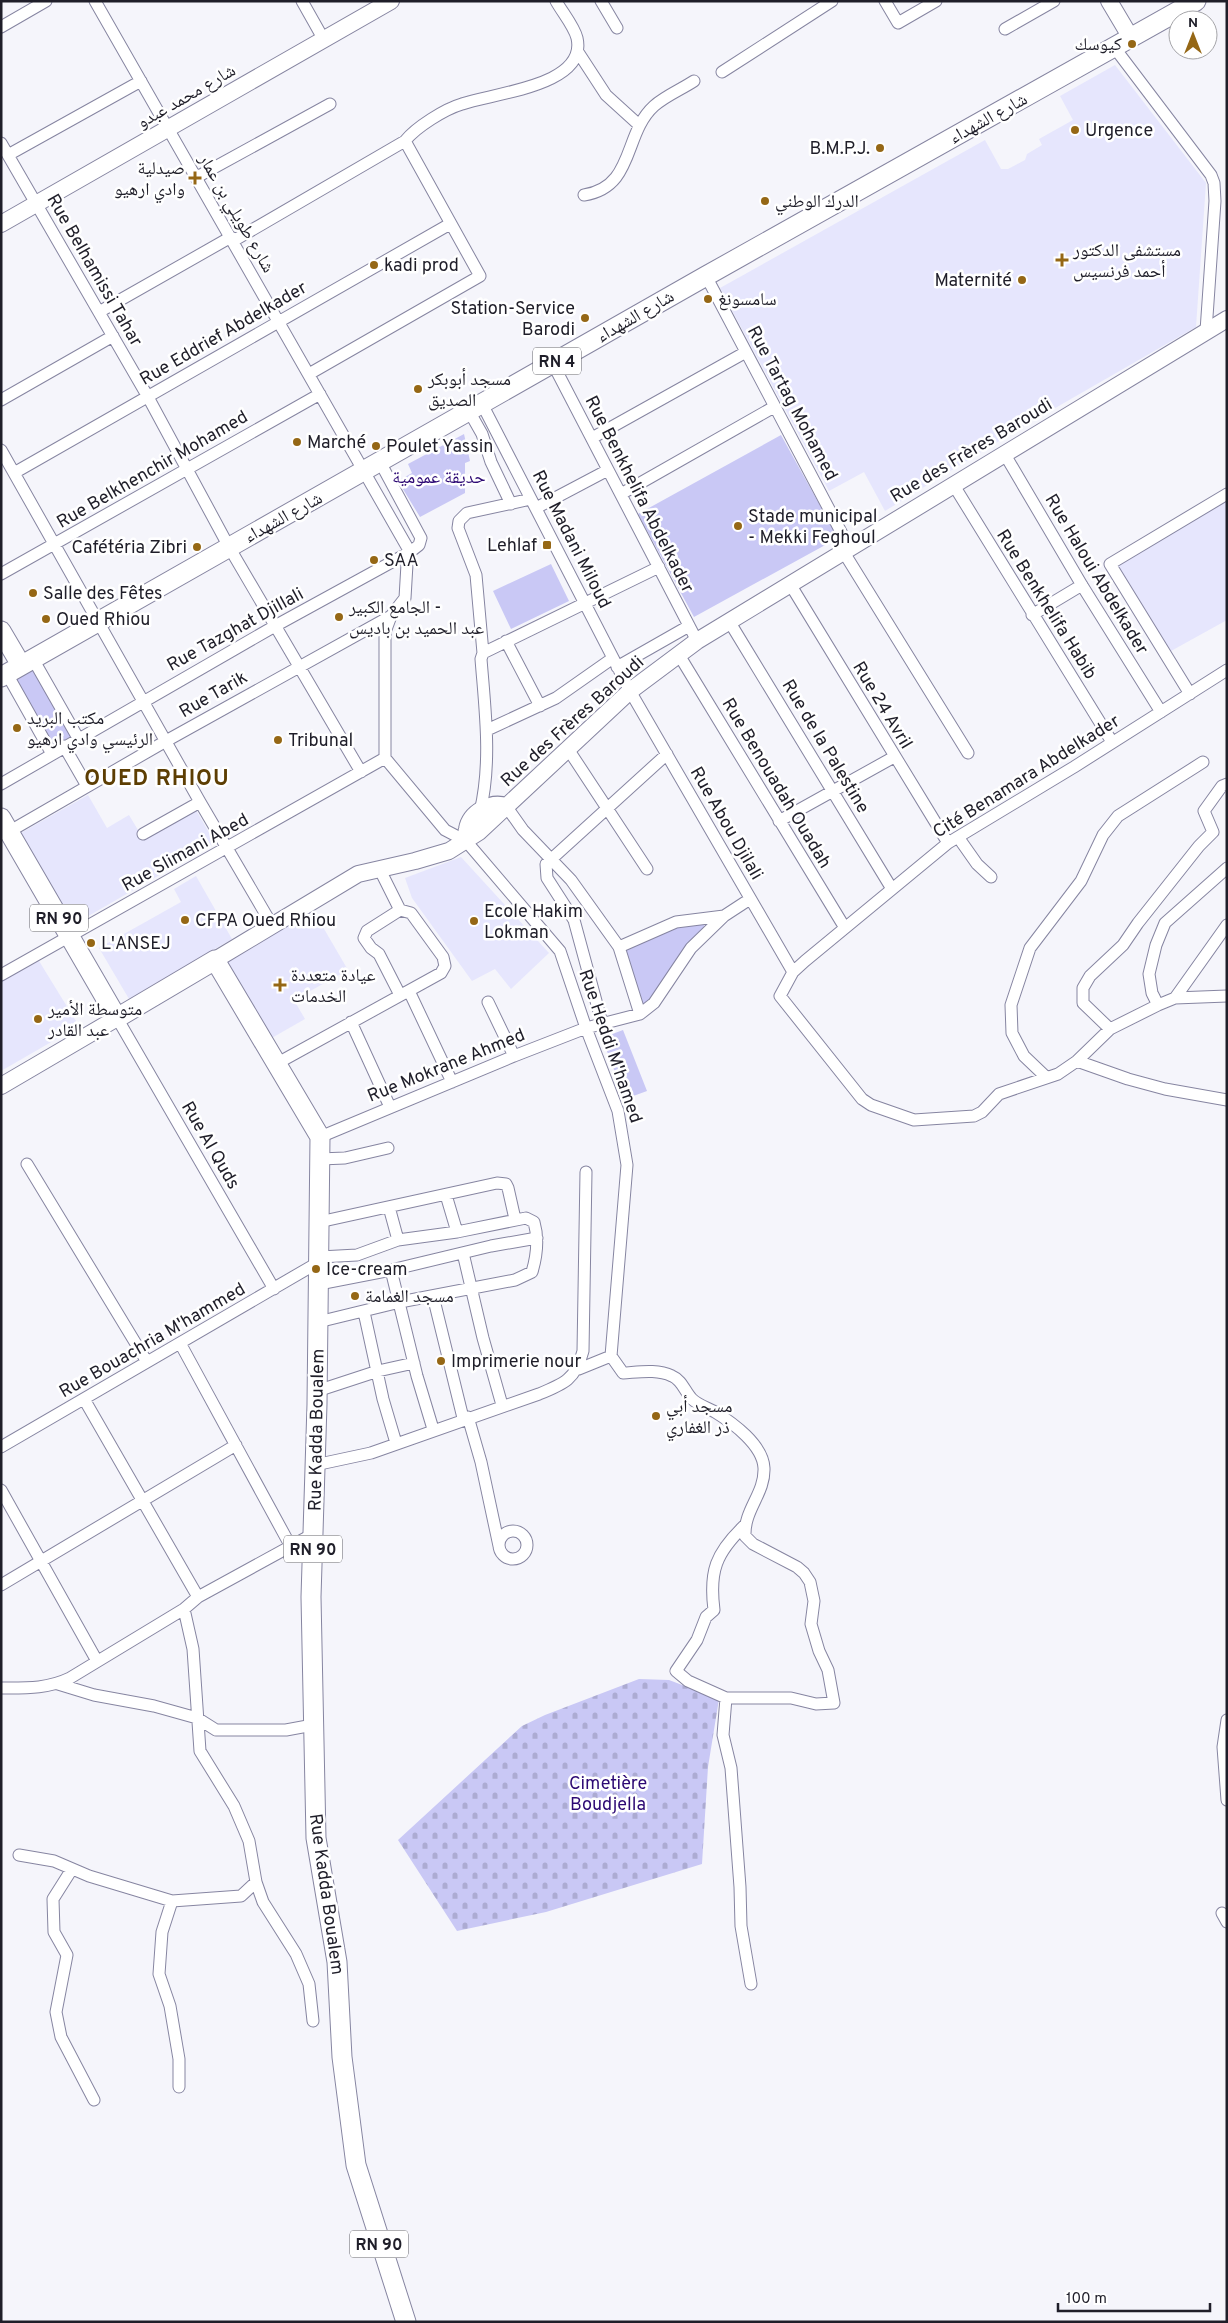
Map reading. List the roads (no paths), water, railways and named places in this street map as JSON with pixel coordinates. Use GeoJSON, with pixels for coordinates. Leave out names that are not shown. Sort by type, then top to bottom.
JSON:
{"type":"FeatureCollection","features":[{"type":"Feature","properties":{"kind":"main road","name":"RN 4"},"geometry":{"type":"LineString","coordinates":[[1114,47],[1196,1]]}},
{"type":"Feature","properties":{"kind":"main road","name":"شارع الشهداء"},"geometry":{"type":"LineString","coordinates":[[16,669],[706,276],[1114,47]]}},
{"type":"Feature","properties":{"kind":"main road"},"geometry":{"type":"LineString","coordinates":[[1,631],[16,669]]}},
{"type":"Feature","properties":{"kind":"main road","name":"RN 90"},"geometry":{"type":"LineString","coordinates":[[4,829],[117,1018]]}},
{"type":"Feature","properties":{"kind":"main road"},"geometry":{"type":"LineString","coordinates":[[117,1018],[216,960],[320,1137]]}},
{"type":"Feature","properties":{"kind":"main road","name":"Rue Kadda Boualem"},"geometry":{"type":"LineString","coordinates":[[320,1137],[320,1259],[311,1597],[316,1838],[337,1962],[342,2056],[356,2165],[382,2252],[406,2322]]}},
{"type":"Feature","properties":{"kind":"street"},"geometry":{"type":"LineString","coordinates":[[1,27],[46,1]]}},
{"type":"Feature","properties":{"kind":"street","name":"شارع طويلي بن عمار"},"geometry":{"type":"LineString","coordinates":[[95,1],[320,394],[372,466]]}},
{"type":"Feature","properties":{"kind":"street"},"geometry":{"type":"LineString","coordinates":[[302,1],[324,40]]}},
{"type":"Feature","properties":{"kind":"street","name":"شارع محمد عبدو"},"geometry":{"type":"LineString","coordinates":[[1,224],[391,1]]}},
{"type":"Feature","properties":{"kind":"street"},"geometry":{"type":"LineString","coordinates":[[556,1],[577,37],[578,52],[606,95],[639,125]]}},
{"type":"Feature","properties":{"kind":"street"},"geometry":{"type":"LineString","coordinates":[[602,1],[617,28]]}},
{"type":"Feature","properties":{"kind":"street"},"geometry":{"type":"LineString","coordinates":[[722,72],[832,1]]}},
{"type":"Feature","properties":{"kind":"street"},"geometry":{"type":"LineString","coordinates":[[885,1],[898,23],[936,1]]}},
{"type":"Feature","properties":{"kind":"street"},"geometry":{"type":"LineString","coordinates":[[1005,29],[1054,1]]}},
{"type":"Feature","properties":{"kind":"street"},"geometry":{"type":"LineString","coordinates":[[1109,1],[1136,35]]}},
{"type":"Feature","properties":{"kind":"street"},"geometry":{"type":"LineString","coordinates":[[1122,1],[1136,35]]}},
{"type":"Feature","properties":{"kind":"street"},"geometry":{"type":"LineString","coordinates":[[1114,47],[1212,175],[1215,201],[1206,331]]}},
{"type":"Feature","properties":{"kind":"street"},"geometry":{"type":"LineString","coordinates":[[99,312],[405,141],[412,131],[461,104],[558,76],[572,64],[578,52]]}},
{"type":"Feature","properties":{"kind":"street"},"geometry":{"type":"LineString","coordinates":[[8,155],[141,81]]}},
{"type":"Feature","properties":{"kind":"street"},"geometry":{"type":"LineString","coordinates":[[584,195],[597,193],[619,175],[639,125],[654,106],[694,81]]}},
{"type":"Feature","properties":{"kind":"street"},"geometry":{"type":"LineString","coordinates":[[196,178],[330,104]]}},
{"type":"Feature","properties":{"kind":"street"},"geometry":{"type":"LineString","coordinates":[[309,374],[480,276],[405,141]]}},
{"type":"Feature","properties":{"kind":"street","name":"Rue Belhamissi Tahar"},"geometry":{"type":"LineString","coordinates":[[1,143],[148,397],[185,469],[229,547],[361,772]]}},
{"type":"Feature","properties":{"kind":"street","name":"Rue Eddrief Abdelkader"},"geometry":{"type":"LineString","coordinates":[[14,473],[450,224]]}},
{"type":"Feature","properties":{"kind":"street","name":"Rue Tartag Mohamed"},"geometry":{"type":"LineString","coordinates":[[706,276],[846,549],[968,753]]}},
{"type":"Feature","properties":{"kind":"street","name":"Rue des Frères Baroudi"},"geometry":{"type":"LineString","coordinates":[[466,841],[479,832],[630,691],[697,641],[1206,331],[1225,325]]}},
{"type":"Feature","properties":{"kind":"street"},"geometry":{"type":"LineString","coordinates":[[1,400],[113,336]]}},
{"type":"Feature","properties":{"kind":"street"},"geometry":{"type":"LineString","coordinates":[[592,438],[746,352]]}},
{"type":"Feature","properties":{"kind":"street","name":"Rue Benkhelifa Abdelkader"},"geometry":{"type":"LineString","coordinates":[[553,364],[697,641]]}},
{"type":"Feature","properties":{"kind":"street","name":"Rue Belkhenchir Mohamed"},"geometry":{"type":"LineString","coordinates":[[1,574],[320,394]]}},
{"type":"Feature","properties":{"kind":"street"},"geometry":{"type":"LineString","coordinates":[[621,494],[774,407]]}},
{"type":"Feature","properties":{"kind":"street"},"geometry":{"type":"LineString","coordinates":[[475,408],[491,462],[511,504]]}},
{"type":"Feature","properties":{"kind":"street","name":"Rue Madani Miloud"},"geometry":{"type":"LineString","coordinates":[[475,408],[533,503],[630,691]]}},
{"type":"Feature","properties":{"kind":"street"},"geometry":{"type":"LineString","coordinates":[[1,450],[200,802],[272,925]]}},
{"type":"Feature","properties":{"kind":"street","name":"Rue Haloui Abdelkader"},"geometry":{"type":"LineString","coordinates":[[1004,454],[1161,712]]}},
{"type":"Feature","properties":{"kind":"street"},"geometry":{"type":"LineString","coordinates":[[372,466],[410,552]]}},
{"type":"Feature","properties":{"kind":"street"},"geometry":{"type":"LineString","coordinates":[[372,466],[421,538],[419,545],[410,552],[406,564],[405,598],[391,616],[385,632],[385,758],[445,830],[466,841]]}},
{"type":"Feature","properties":{"kind":"street"},"geometry":{"type":"LineString","coordinates":[[480,812],[485,791],[487,730],[481,659],[483,653],[476,575],[458,528],[459,521],[467,513],[511,504],[533,503],[608,470]]}},
{"type":"Feature","properties":{"kind":"street","name":"Rue Benkhelifa Habib"},"geometry":{"type":"LineString","coordinates":[[953,484],[1112,742]]}},
{"type":"Feature","properties":{"kind":"street"},"geometry":{"type":"LineString","coordinates":[[1190,694],[1110,564],[1227,494]]}},
{"type":"Feature","properties":{"kind":"street","name":"Rue Tazghat Djillali"},"geometry":{"type":"LineString","coordinates":[[1,784],[275,626],[410,552]]}},
{"type":"Feature","properties":{"kind":"street"},"geometry":{"type":"LineString","coordinates":[[483,653],[506,640],[585,604],[659,567]]}},
{"type":"Feature","properties":{"kind":"street","name":"Rue 24 Avril"},"geometry":{"type":"LineString","coordinates":[[790,584],[894,757],[953,840],[990,876]]}},
{"type":"Feature","properties":{"kind":"street"},"geometry":{"type":"LineString","coordinates":[[1032,615],[1082,585]]}},
{"type":"Feature","properties":{"kind":"street","name":"Rue Tarik"},"geometry":{"type":"LineString","coordinates":[[4,829],[87,786],[298,666],[391,616]]}},
{"type":"Feature","properties":{"kind":"street","name":"Rue de la Palestine"},"geometry":{"type":"LineString","coordinates":[[729,621],[892,888]]}},
{"type":"Feature","properties":{"kind":"street"},"geometry":{"type":"LineString","coordinates":[[487,730],[556,698],[615,662],[689,626]]}},
{"type":"Feature","properties":{"kind":"street"},"geometry":{"type":"LineString","coordinates":[[506,640],[540,706]]}},
{"type":"Feature","properties":{"kind":"street","name":"Rue Benouadah Ouadah"},"geometry":{"type":"LineString","coordinates":[[679,655],[845,928]]}},
{"type":"Feature","properties":{"kind":"street"},"geometry":{"type":"LineString","coordinates":[[16,669],[78,738]]}},
{"type":"Feature","properties":{"kind":"street"},"geometry":{"type":"LineString","coordinates":[[16,669],[52,754]]}},
{"type":"Feature","properties":{"kind":"street","name":"Cité Benamara Abdelkader"},"geometry":{"type":"LineString","coordinates":[[793,972],[892,888],[953,840],[1074,768],[1227,670]]}},
{"type":"Feature","properties":{"kind":"street","name":"Rue Abou Djilali"},"geometry":{"type":"LineString","coordinates":[[630,691],[793,972]]}},
{"type":"Feature","properties":{"kind":"street"},"geometry":{"type":"LineString","coordinates":[[64,746],[87,786]]}},
{"type":"Feature","properties":{"kind":"street"},"geometry":{"type":"LineString","coordinates":[[568,749],[647,869]]}},
{"type":"Feature","properties":{"kind":"street"},"geometry":{"type":"LineString","coordinates":[[602,1023],[574,920],[547,878],[546,864],[550,858],[667,754]]}},
{"type":"Feature","properties":{"kind":"street"},"geometry":{"type":"LineString","coordinates":[[779,821],[894,757]]}},
{"type":"Feature","properties":{"kind":"street","name":"Rue Slimani Abed"},"geometry":{"type":"LineString","coordinates":[[1,975],[385,758]]}},
{"type":"Feature","properties":{"kind":"street"},"geometry":{"type":"LineString","coordinates":[[1046,1077],[1024,1056],[1012,1033],[1011,1005],[1030,948],[1081,881],[1103,835],[1118,816],[1202,762]]}},
{"type":"Feature","properties":{"kind":"street"},"geometry":{"type":"LineString","coordinates":[[1110,1029],[1083,1003],[1083,988],[1090,976],[1123,945],[1199,846],[1213,832],[1204,810],[1222,786],[1227,784]]}},
{"type":"Feature","properties":{"kind":"street"},"geometry":{"type":"LineString","coordinates":[[143,834],[200,802]]}},
{"type":"Feature","properties":{"kind":"street"},"geometry":{"type":"LineString","coordinates":[[466,841],[467,827],[480,812],[490,805],[497,803],[506,806],[523,830],[550,858],[595,912],[619,947],[640,1014],[654,1003],[691,948],[724,916],[750,899]]}},
{"type":"Feature","properties":{"kind":"street"},"geometry":{"type":"LineString","coordinates":[[216,960],[358,874],[415,861],[448,851],[466,841]]}},
{"type":"Feature","properties":{"kind":"street","name":"Rue Heddi M'hamed"},"geometry":{"type":"LineString","coordinates":[[466,841],[560,951],[586,1028],[618,1111],[627,1165],[611,1356]]}},
{"type":"Feature","properties":{"kind":"street"},"geometry":{"type":"LineString","coordinates":[[276,1064],[440,973],[444,961],[411,913],[400,910],[378,868]]}},
{"type":"Feature","properties":{"kind":"street"},"geometry":{"type":"LineString","coordinates":[[1158,1005],[1152,993],[1149,974],[1156,945],[1165,924],[1227,868]]}},
{"type":"Feature","properties":{"kind":"street"},"geometry":{"type":"LineString","coordinates":[[400,910],[367,931],[364,938],[370,948],[379,954],[405,993],[452,1082]]}},
{"type":"Feature","properties":{"kind":"street"},"geometry":{"type":"LineString","coordinates":[[574,920],[595,912]]}},
{"type":"Feature","properties":{"kind":"street"},"geometry":{"type":"LineString","coordinates":[[619,947],[676,922],[724,916]]}},
{"type":"Feature","properties":{"kind":"street"},"geometry":{"type":"LineString","coordinates":[[1175,998],[1227,925]]}},
{"type":"Feature","properties":{"kind":"street"},"geometry":{"type":"LineString","coordinates":[[560,951],[579,943]]}},
{"type":"Feature","properties":{"kind":"street"},"geometry":{"type":"LineString","coordinates":[[793,972],[780,996],[862,1098],[871,1105],[914,1120],[974,1116],[982,1112],[999,1094],[1058,1074],[1077,1061],[1110,1029],[1158,1005],[1175,998],[1227,996]]}},
{"type":"Feature","properties":{"kind":"street"},"geometry":{"type":"LineString","coordinates":[[488,1002],[514,1056]]}},
{"type":"Feature","properties":{"kind":"street","name":"Rue Mokrane Ahmed"},"geometry":{"type":"LineString","coordinates":[[320,1137],[586,1028],[640,1014]]}},
{"type":"Feature","properties":{"kind":"street"},"geometry":{"type":"LineString","coordinates":[[1,1086],[117,1018]]}},
{"type":"Feature","properties":{"kind":"street","name":"Rue Al Quds"},"geometry":{"type":"LineString","coordinates":[[117,1018],[274,1289]]}},
{"type":"Feature","properties":{"kind":"street"},"geometry":{"type":"LineString","coordinates":[[351,1022],[390,1107]]}},
{"type":"Feature","properties":{"kind":"street"},"geometry":{"type":"LineString","coordinates":[[1077,1061],[1128,1079],[1227,1100]]}},
{"type":"Feature","properties":{"kind":"street"},"geometry":{"type":"LineString","coordinates":[[320,1159],[345,1158],[388,1148]]}},
{"type":"Feature","properties":{"kind":"street"},"geometry":{"type":"LineString","coordinates":[[27,1164],[147,1362]]}},
{"type":"Feature","properties":{"kind":"street"},"geometry":{"type":"LineString","coordinates":[[579,1369],[583,1351],[586,1172]]}},
{"type":"Feature","properties":{"kind":"street"},"geometry":{"type":"LineString","coordinates":[[319,1222],[502,1183],[508,1188],[515,1219]]}},
{"type":"Feature","properties":{"kind":"street"},"geometry":{"type":"LineString","coordinates":[[446,1195],[457,1232]]}},
{"type":"Feature","properties":{"kind":"street"},"geometry":{"type":"LineString","coordinates":[[389,1207],[398,1240]]}},
{"type":"Feature","properties":{"kind":"street"},"geometry":{"type":"LineString","coordinates":[[318,1322],[400,1302],[515,1280],[532,1272],[536,1256],[537,1238],[532,1219],[515,1219],[457,1232],[398,1240],[357,1255],[320,1259]]}},
{"type":"Feature","properties":{"kind":"street"},"geometry":{"type":"LineString","coordinates":[[319,1284],[537,1238]]}},
{"type":"Feature","properties":{"kind":"street"},"geometry":{"type":"LineString","coordinates":[[463,1253],[483,1338],[502,1405]]}},
{"type":"Feature","properties":{"kind":"street","name":"Rue Bouachria M'hammed"},"geometry":{"type":"LineString","coordinates":[[1,1447],[274,1289],[320,1259]]}},
{"type":"Feature","properties":{"kind":"street"},"geometry":{"type":"LineString","coordinates":[[391,1270],[414,1363],[433,1429]]}},
{"type":"Feature","properties":{"kind":"street"},"geometry":{"type":"LineString","coordinates":[[433,1296],[466,1418],[481,1462],[499,1546]]}},
{"type":"Feature","properties":{"kind":"street"},"geometry":{"type":"LineString","coordinates":[[364,1312],[383,1399],[396,1443]]}},
{"type":"Feature","properties":{"kind":"street"},"geometry":{"type":"LineString","coordinates":[[180,1343],[290,1545]]}},
{"type":"Feature","properties":{"kind":"street"},"geometry":{"type":"LineString","coordinates":[[315,1464],[371,1452],[559,1386],[579,1369],[611,1356],[623,1373],[659,1372],[675,1376],[692,1399],[717,1413],[740,1431],[761,1454],[764,1466],[764,1480],[758,1497],[747,1514],[744,1526],[745,1536],[753,1544],[797,1568],[810,1582],[814,1601],[811,1624],[819,1651],[828,1670],[834,1703],[816,1704],[791,1698],[726,1698],[688,1681],[676,1672],[698,1640],[706,1617],[714,1610],[711,1584],[726,1544],[744,1526]]}},
{"type":"Feature","properties":{"kind":"street"},"geometry":{"type":"LineString","coordinates":[[317,1391],[378,1371],[414,1363]]}},
{"type":"Feature","properties":{"kind":"street"},"geometry":{"type":"LineString","coordinates":[[84,1399],[144,1500],[198,1597]]}},
{"type":"Feature","properties":{"kind":"street"},"geometry":{"type":"LineString","coordinates":[[1,1586],[236,1445]]}},
{"type":"Feature","properties":{"kind":"street"},"geometry":{"type":"LineString","coordinates":[[1,1490],[97,1661]]}},
{"type":"Feature","properties":{"kind":"street"},"geometry":{"type":"LineString","coordinates":[[1,1688],[37,1688],[58,1684],[184,1609],[198,1597],[313,1534]]}},
{"type":"Feature","properties":{"kind":"street"},"geometry":{"type":"LineString","coordinates":[[184,1609],[193,1649],[200,1751],[234,1806],[248,1841],[256,1882],[263,1902],[296,1954],[309,1984],[313,2021]]}},
{"type":"Feature","properties":{"kind":"street"},"geometry":{"type":"LineString","coordinates":[[58,1684],[94,1695],[154,1706],[197,1718],[216,1730],[286,1730],[313,1726]]}},
{"type":"Feature","properties":{"kind":"street"},"geometry":{"type":"LineString","coordinates":[[726,1698],[723,1735],[731,1768],[740,1886],[741,1926],[751,1984]]}},
{"type":"Feature","properties":{"kind":"street"},"geometry":{"type":"LineString","coordinates":[[1227,1720],[1223,1747],[1227,1800]]}},
{"type":"Feature","properties":{"kind":"street"},"geometry":{"type":"LineString","coordinates":[[19,1856],[54,1861],[72,1869],[172,1901],[241,1896],[256,1882]]}},
{"type":"Feature","properties":{"kind":"street"},"geometry":{"type":"LineString","coordinates":[[72,1869],[53,1899],[54,1932],[67,1955],[56,2012],[62,2037],[94,2100]]}},
{"type":"Feature","properties":{"kind":"street"},"geometry":{"type":"LineString","coordinates":[[172,1901],[162,1932],[159,1974],[170,2006],[179,2059],[179,2087]]}},
{"type":"Feature","properties":{"kind":"place","name":"كيوسك"},"geometry":{"type":"Point","coordinates":[1132,44]}},
{"type":"Feature","properties":{"kind":"place","name":"Urgence"},"geometry":{"type":"Point","coordinates":[1075,130]}},
{"type":"Feature","properties":{"kind":"place","name":"B.M.P.J."},"geometry":{"type":"Point","coordinates":[880,148]}},
{"type":"Feature","properties":{"kind":"place","name":"صيدلية وادي ارهيو"},"geometry":{"type":"Point","coordinates":[195,178]}},
{"type":"Feature","properties":{"kind":"place","name":"الدرك الوطني"},"geometry":{"type":"Point","coordinates":[765,201]}},
{"type":"Feature","properties":{"kind":"place","name":"مستشفى الدكتور أحمد فرنسيس"},"geometry":{"type":"Point","coordinates":[1062,260]}},
{"type":"Feature","properties":{"kind":"place","name":"kadi prod"},"geometry":{"type":"Point","coordinates":[374,265]}},
{"type":"Feature","properties":{"kind":"place","name":"Maternité"},"geometry":{"type":"Point","coordinates":[1022,280]}},
{"type":"Feature","properties":{"kind":"place","name":"سامسونغ"},"geometry":{"type":"Point","coordinates":[708,299]}},
{"type":"Feature","properties":{"kind":"place","name":"Station-Service Barodi"},"geometry":{"type":"Point","coordinates":[585,318]}},
{"type":"Feature","properties":{"kind":"place","name":"مسجد أبوبكر الصديق"},"geometry":{"type":"Point","coordinates":[418,389]}},
{"type":"Feature","properties":{"kind":"place","name":"Marché"},"geometry":{"type":"Point","coordinates":[297,442]}},
{"type":"Feature","properties":{"kind":"place","name":"Poulet Yassin"},"geometry":{"type":"Point","coordinates":[376,446]}},
{"type":"Feature","properties":{"kind":"place","name":"Stade municipal - Mekki Feghoul"},"geometry":{"type":"Point","coordinates":[738,526]}},
{"type":"Feature","properties":{"kind":"place","name":"Lehlaf"},"geometry":{"type":"Point","coordinates":[547,545]}},
{"type":"Feature","properties":{"kind":"place","name":"Cafétéria Zibri"},"geometry":{"type":"Point","coordinates":[197,547]}},
{"type":"Feature","properties":{"kind":"place","name":"SAA"},"geometry":{"type":"Point","coordinates":[374,560]}},
{"type":"Feature","properties":{"kind":"place","name":"Salle des Fêtes"},"geometry":{"type":"Point","coordinates":[33,593]}},
{"type":"Feature","properties":{"kind":"place","name":"الجامع الكبير - عبد الحميد بن باديس"},"geometry":{"type":"Point","coordinates":[339,617]}},
{"type":"Feature","properties":{"kind":"place","name":"Oued Rhiou"},"geometry":{"type":"Point","coordinates":[46,619]}},
{"type":"Feature","properties":{"kind":"place","name":"مكتب البريد الرئيسي وادي ارهيو"},"geometry":{"type":"Point","coordinates":[17,728]}},
{"type":"Feature","properties":{"kind":"place","name":"Tribunal"},"geometry":{"type":"Point","coordinates":[278,740]}},
{"type":"Feature","properties":{"kind":"place","name":"CFPA Oued Rhiou"},"geometry":{"type":"Point","coordinates":[185,920]}},
{"type":"Feature","properties":{"kind":"place","name":"Ecole Hakim Lokman"},"geometry":{"type":"Point","coordinates":[474,921]}},
{"type":"Feature","properties":{"kind":"place","name":"L'ANSEJ"},"geometry":{"type":"Point","coordinates":[91,943]}},
{"type":"Feature","properties":{"kind":"place","name":"عيادة متعددة الخدمات"},"geometry":{"type":"Point","coordinates":[280,985]}},
{"type":"Feature","properties":{"kind":"place","name":"متوسطة الأمير عبد القادر"},"geometry":{"type":"Point","coordinates":[38,1019]}},
{"type":"Feature","properties":{"kind":"place","name":"Ice-cream"},"geometry":{"type":"Point","coordinates":[316,1269]}},
{"type":"Feature","properties":{"kind":"place","name":"مسجد الغمامة"},"geometry":{"type":"Point","coordinates":[355,1296]}},
{"type":"Feature","properties":{"kind":"place","name":"Imprimerie nour"},"geometry":{"type":"Point","coordinates":[441,1361]}},
{"type":"Feature","properties":{"kind":"place","name":"مسجد أبي ذر الغفاري"},"geometry":{"type":"Point","coordinates":[656,1416]}},
{"type":"Feature","properties":{"kind":"district","name":"OUED RHIOU"},"geometry":{"type":"Point","coordinates":[157,777]}},
{"type":"Feature","properties":{"kind":"park label","name":"حديقة عمومية"},"geometry":{"type":"Point","coordinates":[439,477]}},
{"type":"Feature","properties":{"kind":"park label","name":"Cimetière Boudjella"},"geometry":{"type":"Point","coordinates":[608,1794]}}]}
